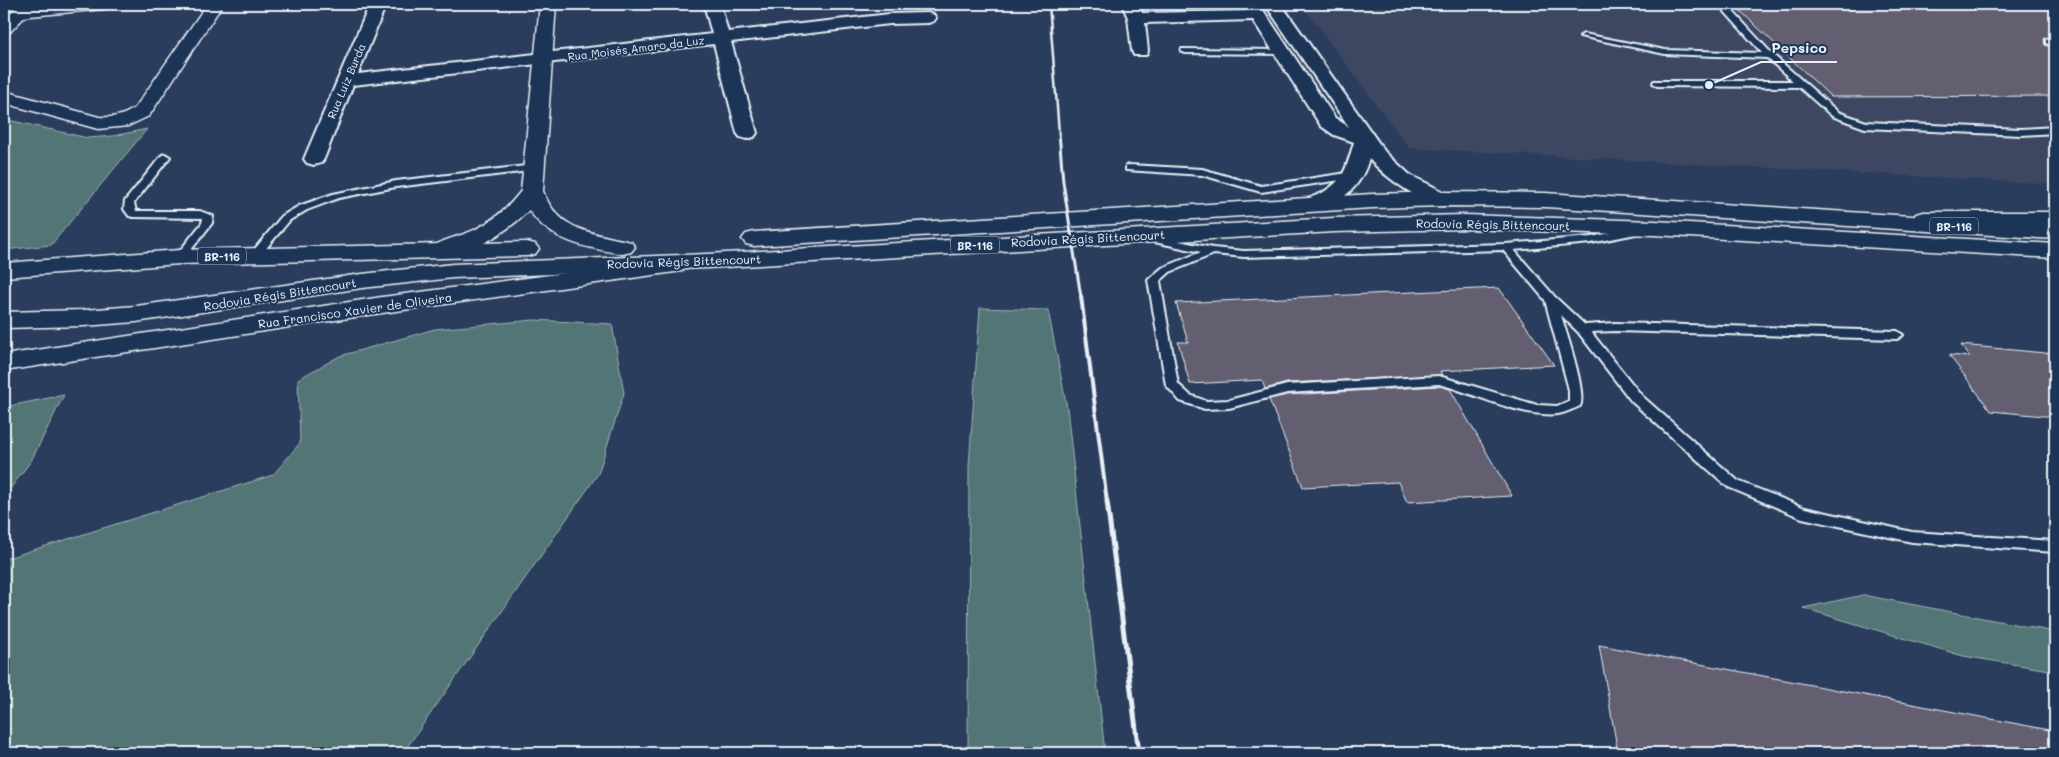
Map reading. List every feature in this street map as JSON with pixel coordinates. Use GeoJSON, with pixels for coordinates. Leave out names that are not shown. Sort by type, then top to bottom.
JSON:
{"type":"FeatureCollection","features":[{"type":"Feature","properties":{"kind":"main road"},"geometry":{"type":"LineString","coordinates":[[14,18],[104,4]]}},
{"type":"Feature","properties":{"kind":"main road"},"geometry":{"type":"LineString","coordinates":[[4,97],[98,123],[135,118],[142,112],[215,4]]}},
{"type":"Feature","properties":{"kind":"main road"},"geometry":{"type":"LineString","coordinates":[[548,4],[532,191],[534,201],[540,212],[561,229],[596,242],[623,247]]}},
{"type":"Feature","properties":{"kind":"main road"},"geometry":{"type":"LineString","coordinates":[[440,251],[495,228],[519,210],[532,191]]}},
{"type":"Feature","properties":{"kind":"main road","name":"Rodovia Régis Bittencourt"},"geometry":{"type":"LineString","coordinates":[[4,270],[180,257],[623,247],[1312,205],[1443,199],[1584,202],[2055,232]]}},
{"type":"Feature","properties":{"kind":"main road","name":"BR-116"},"geometry":{"type":"LineString","coordinates":[[1854,220],[2055,219]]}},
{"type":"Feature","properties":{"kind":"main road","name":"Rodovia Régis Bittencourt"},"geometry":{"type":"LineString","coordinates":[[4,320],[84,318],[136,314],[362,281],[494,268],[707,261],[1399,223],[1523,223],[1654,228],[2055,253]]}},
{"type":"Feature","properties":{"kind":"main road","name":"Rua Francisco Xavier de Oliveira"},"geometry":{"type":"LineString","coordinates":[[4,363],[382,306],[707,261]]}},
{"type":"Feature","properties":{"kind":"street","name":"Rua Luiz Burda"},"geometry":{"type":"LineString","coordinates":[[314,159],[378,4]]}},
{"type":"Feature","properties":{"kind":"street"},"geometry":{"type":"LineString","coordinates":[[712,4],[747,133]]}},
{"type":"Feature","properties":{"kind":"street"},"geometry":{"type":"LineString","coordinates":[[1273,4],[1378,156],[1396,174],[1443,199]]}},
{"type":"Feature","properties":{"kind":"street"},"geometry":{"type":"LineString","coordinates":[[1140,50],[1133,11],[1255,10],[1328,122],[1333,127],[1365,139]]}},
{"type":"Feature","properties":{"kind":"street","name":"Rua Moisés Amaro da Luz"},"geometry":{"type":"LineString","coordinates":[[345,81],[720,38],[887,11],[928,18]]}},
{"type":"Feature","properties":{"kind":"street"},"geometry":{"type":"LineString","coordinates":[[1283,52],[1305,52]]}},
{"type":"Feature","properties":{"kind":"street"},"geometry":{"type":"LineString","coordinates":[[1312,205],[1341,191],[1350,183],[1365,139]]}},
{"type":"Feature","properties":{"kind":"lane"},"geometry":{"type":"LineString","coordinates":[[1722,4],[1769,56],[1835,114],[1865,125],[2021,132],[2055,130]]}},
{"type":"Feature","properties":{"kind":"lane"},"geometry":{"type":"LineString","coordinates":[[1584,36],[1665,52],[1769,56]]}},
{"type":"Feature","properties":{"kind":"lane"},"geometry":{"type":"LineString","coordinates":[[1186,51],[1283,52]]}},
{"type":"Feature","properties":{"kind":"lane"},"geometry":{"type":"LineString","coordinates":[[1658,84],[1801,84]]}},
{"type":"Feature","properties":{"kind":"lane"},"geometry":{"type":"LineString","coordinates":[[165,157],[129,203],[129,209],[132,214],[200,214],[208,216],[207,222],[180,257]]}},
{"type":"Feature","properties":{"kind":"lane"},"geometry":{"type":"LineString","coordinates":[[254,256],[286,218],[303,208],[337,196],[396,184],[534,168]]}},
{"type":"Feature","properties":{"kind":"lane"},"geometry":{"type":"LineString","coordinates":[[1129,168],[1214,174],[1252,188],[1261,189],[1354,175]]}},
{"type":"Feature","properties":{"kind":"lane"},"geometry":{"type":"LineString","coordinates":[[1137,236],[1213,251],[1244,254],[1506,247],[1591,240],[1654,228]]}},
{"type":"Feature","properties":{"kind":"lane"},"geometry":{"type":"LineString","coordinates":[[1506,247],[1551,299],[1582,329],[1636,399],[1733,484],[1802,513],[1912,537],[2055,547]]}},
{"type":"Feature","properties":{"kind":"lane"},"geometry":{"type":"LineString","coordinates":[[1213,251],[1166,270],[1154,280],[1172,384],[1185,398],[1205,405],[1229,404],[1287,388],[1439,380],[1467,387],[1504,401],[1537,409],[1558,410],[1575,403],[1575,390],[1551,299]]}},
{"type":"Feature","properties":{"kind":"lane"},"geometry":{"type":"LineString","coordinates":[[1582,329],[1615,327],[1897,335]]}},
{"type":"Feature","properties":{"kind":"shaded area"},"geometry":{"type":"Polygon","coordinates":[[[1301,4],[2026,4],[2055,22],[2055,184],[1409,148],[1301,4]]]}},
{"type":"Feature","properties":{"kind":"green space"},"geometry":{"type":"Polygon","coordinates":[[[4,119],[88,138],[113,136],[147,129],[51,245],[4,250],[4,119]]]}},
{"type":"Feature","properties":{"kind":"green space"},"geometry":{"type":"Polygon","coordinates":[[[980,308],[1048,310],[1067,408],[1105,753],[968,753],[969,466],[980,308]]]}},
{"type":"Feature","properties":{"kind":"green space"},"geometry":{"type":"Polygon","coordinates":[[[534,320],[612,324],[624,393],[598,474],[403,753],[4,753],[4,559],[273,475],[300,443],[298,379],[340,356],[435,329],[534,320]]]}},
{"type":"Feature","properties":{"kind":"green space"},"geometry":{"type":"Polygon","coordinates":[[[64,395],[31,461],[4,497],[4,407],[64,395]]]}},
{"type":"Feature","properties":{"kind":"green space"},"geometry":{"type":"Polygon","coordinates":[[[1863,595],[2055,632],[2055,671],[1963,656],[1803,608],[1863,595]]]}},
{"type":"Feature","properties":{"kind":"building"},"geometry":{"type":"Polygon","coordinates":[[[1733,4],[2055,4],[2055,40],[2047,37],[2044,39],[2045,45],[2055,49],[2055,96],[1831,97],[1733,4]]]}},
{"type":"Feature","properties":{"kind":"building"},"geometry":{"type":"Polygon","coordinates":[[[1499,288],[1554,365],[1440,371],[1442,375],[1287,383],[1265,389],[1262,380],[1190,384],[1178,342],[1188,342],[1176,303],[1499,288]]]}},
{"type":"Feature","properties":{"kind":"building"},"geometry":{"type":"Polygon","coordinates":[[[1961,345],[2055,354],[2055,417],[1991,411],[1949,355],[1970,357],[1961,345]]]}},
{"type":"Feature","properties":{"kind":"building"},"geometry":{"type":"Polygon","coordinates":[[[1439,386],[1450,389],[1512,496],[1407,502],[1398,482],[1303,487],[1269,399],[1287,395],[1439,386]]]}},
{"type":"Feature","properties":{"kind":"building"},"geometry":{"type":"Polygon","coordinates":[[[1599,645],[2055,731],[2055,753],[1618,753],[1599,645]]]}},
{"type":"Feature","properties":{"kind":"railway"},"geometry":{"type":"LineString","coordinates":[[1049,4],[1059,133]]}},
{"type":"Feature","properties":{"kind":"railway"},"geometry":{"type":"LineString","coordinates":[[1059,132],[1063,182],[1081,297]]}},
{"type":"Feature","properties":{"kind":"railway"},"geometry":{"type":"LineString","coordinates":[[1081,296],[1107,502]]}},
{"type":"Feature","properties":{"kind":"railway"},"geometry":{"type":"LineString","coordinates":[[1107,501],[1139,753]]}},
{"type":"Feature","properties":{"kind":"place","name":"Pepsico"},"geometry":{"type":"Point","coordinates":[1709,85]}}]}
